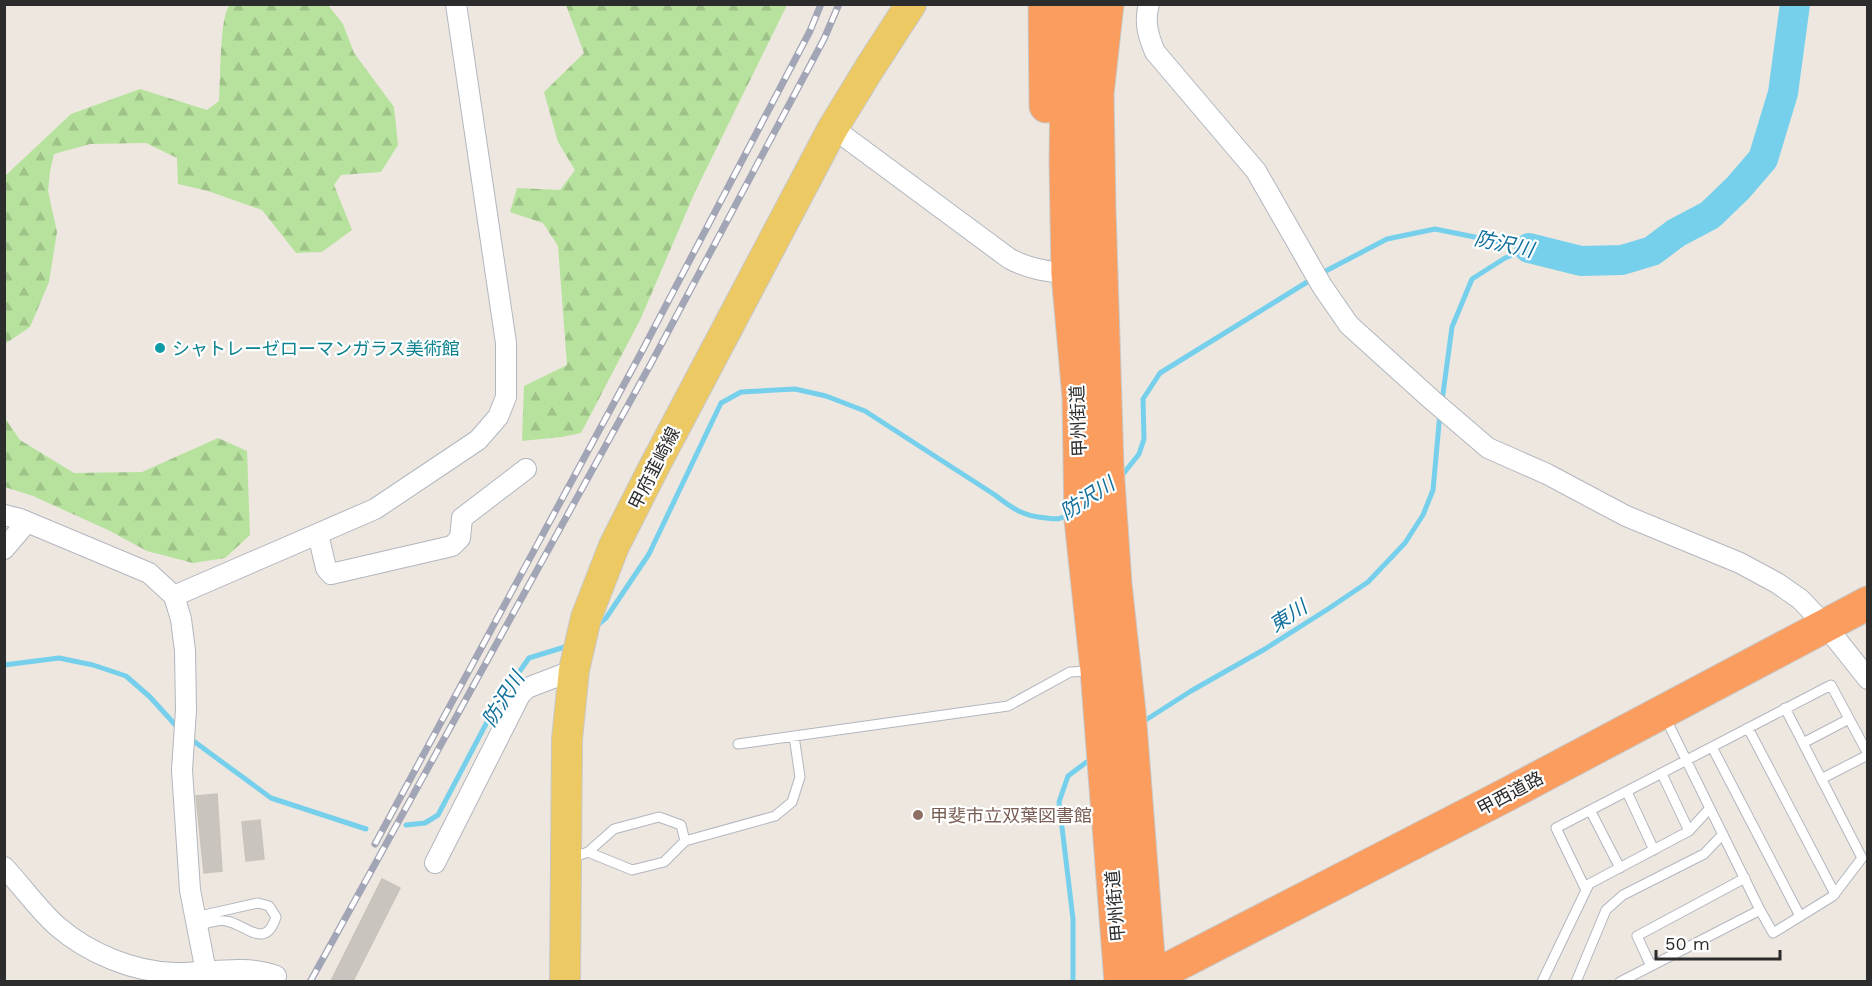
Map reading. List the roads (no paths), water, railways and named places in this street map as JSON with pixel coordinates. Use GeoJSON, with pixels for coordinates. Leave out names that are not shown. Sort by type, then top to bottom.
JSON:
{"type":"FeatureCollection","features":[{"type":"Feature","properties":{"kind":"highway"},"geometry":{"type":"LineString","coordinates":[[1045,4],[1049,163],[1068,274]]}},
{"type":"Feature","properties":{"kind":"highway","name":"甲州街道"},"geometry":{"type":"LineString","coordinates":[[1077,4],[1067,78],[1068,274],[1078,397],[1094,475],[1109,502],[1115,584],[1110,669],[1102,731],[1118,763]]}},
{"type":"Feature","properties":{"kind":"highway","name":"甲州街道"},"geometry":{"type":"LineString","coordinates":[[1107,4],[1097,94],[1104,357],[1094,475],[1081,520],[1110,669],[1129,712],[1118,763],[1141,980]]}},
{"type":"Feature","properties":{"kind":"highway"},"geometry":{"type":"LineString","coordinates":[[1104,357],[1110,306],[1112,90],[1122,4]]}},
{"type":"Feature","properties":{"kind":"highway","name":"甲西道路"},"geometry":{"type":"LineString","coordinates":[[1141,980],[1485,806],[1868,603]]}},
{"type":"Feature","properties":{"kind":"main road"},"geometry":{"type":"LineString","coordinates":[[869,69],[901,4]]}},
{"type":"Feature","properties":{"kind":"main road","name":"甲府韮崎線"},"geometry":{"type":"LineString","coordinates":[[565,981],[577,856],[567,739],[575,662],[586,618],[614,546],[833,128],[911,4]]}},
{"type":"Feature","properties":{"kind":"street"},"geometry":{"type":"LineString","coordinates":[[174,596],[375,509],[478,440],[498,417],[506,397],[506,343],[456,4]]}},
{"type":"Feature","properties":{"kind":"street"},"geometry":{"type":"LineString","coordinates":[[1149,4],[1146,14],[1148,37],[1155,52],[1256,171],[1322,286],[1349,324],[1488,448],[1547,474],[1626,516],[1740,563],[1777,583],[1800,599],[1825,625],[1868,679]]}},
{"type":"Feature","properties":{"kind":"street"},"geometry":{"type":"LineString","coordinates":[[833,128],[1010,259],[1037,270],[1068,274]]}},
{"type":"Feature","properties":{"kind":"street"},"geometry":{"type":"LineString","coordinates":[[318,534],[326,568],[331,574],[452,546],[460,538],[462,518],[526,469]]}},
{"type":"Feature","properties":{"kind":"street"},"geometry":{"type":"LineString","coordinates":[[4,515],[27,522],[149,573],[174,596],[181,619],[185,651],[186,710],[182,770],[190,890],[207,976]]}},
{"type":"Feature","properties":{"kind":"street"},"geometry":{"type":"LineString","coordinates":[[4,549],[27,522]]}},
{"type":"Feature","properties":{"kind":"street"},"geometry":{"type":"LineString","coordinates":[[435,863],[520,695],[527,688],[575,662]]}},
{"type":"Feature","properties":{"kind":"street"},"geometry":{"type":"LineString","coordinates":[[4,867],[56,925],[81,944],[109,958],[138,967],[173,973],[207,976],[246,969],[276,976]]}},
{"type":"Feature","properties":{"kind":"lane"},"geometry":{"type":"LineString","coordinates":[[738,744],[1008,706],[1071,672],[1110,669]]}},
{"type":"Feature","properties":{"kind":"lane"},"geometry":{"type":"LineString","coordinates":[[1586,890],[1556,828],[1831,685],[1868,754],[1821,779]]}},
{"type":"Feature","properties":{"kind":"lane"},"geometry":{"type":"LineString","coordinates":[[1662,712],[1773,933],[1835,894],[1862,858],[1785,708]]}},
{"type":"Feature","properties":{"kind":"lane"},"geometry":{"type":"LineString","coordinates":[[1803,743],[1849,719]]}},
{"type":"Feature","properties":{"kind":"lane"},"geometry":{"type":"LineString","coordinates":[[1748,728],[1835,894]]}},
{"type":"Feature","properties":{"kind":"lane"},"geometry":{"type":"LineString","coordinates":[[577,856],[632,870],[664,862],[685,841],[775,816],[792,802],[800,777],[794,736]]}},
{"type":"Feature","properties":{"kind":"lane"},"geometry":{"type":"LineString","coordinates":[[1712,747],[1800,916]]}},
{"type":"Feature","properties":{"kind":"lane"},"geometry":{"type":"LineString","coordinates":[[1662,774],[1689,831]]}},
{"type":"Feature","properties":{"kind":"lane"},"geometry":{"type":"LineString","coordinates":[[1627,792],[1654,850]]}},
{"type":"Feature","properties":{"kind":"lane"},"geometry":{"type":"LineString","coordinates":[[1542,981],[1589,884],[1689,831],[1710,808]]}},
{"type":"Feature","properties":{"kind":"lane"},"geometry":{"type":"LineString","coordinates":[[1590,810],[1620,868]]}},
{"type":"Feature","properties":{"kind":"lane"},"geometry":{"type":"LineString","coordinates":[[577,856],[614,829],[659,817],[681,825],[685,841]]}},
{"type":"Feature","properties":{"kind":"lane"},"geometry":{"type":"LineString","coordinates":[[1576,981],[1606,910],[1623,895],[1704,854],[1723,834]]}},
{"type":"Feature","properties":{"kind":"lane"},"geometry":{"type":"LineString","coordinates":[[1651,966],[1637,936],[1745,878]]}},
{"type":"Feature","properties":{"kind":"lane"},"geometry":{"type":"LineString","coordinates":[[258,903],[268,906],[276,917],[273,927],[264,934],[253,934],[224,920],[196,921],[258,903]]}},
{"type":"Feature","properties":{"kind":"lane"},"geometry":{"type":"LineString","coordinates":[[1620,981],[1760,910]]}},
{"type":"Feature","properties":{"kind":"waterway","name":"防沢川"},"geometry":{"type":"LineString","coordinates":[[1529,248],[1581,261],[1622,260],[1652,251],[1676,233],[1710,215],[1763,159],[1783,93],[1795,4]]}},
{"type":"Feature","properties":{"kind":"waterway","name":"防沢川"},"geometry":{"type":"LineString","coordinates":[[1320,274],[1387,239],[1435,229],[1529,248]]}},
{"type":"Feature","properties":{"kind":"waterway","name":"東川"},"geometry":{"type":"LineString","coordinates":[[1442,401],[1452,327],[1472,279],[1505,258],[1529,248]]}},
{"type":"Feature","properties":{"kind":"waterway","name":"防沢川"},"geometry":{"type":"LineString","coordinates":[[1120,478],[1139,454],[1144,439],[1143,399],[1160,373],[1312,279]]}},
{"type":"Feature","properties":{"kind":"waterway","name":"防沢川"},"geometry":{"type":"LineString","coordinates":[[595,627],[606,618],[649,554],[721,403],[741,392],[795,389],[826,396],[865,411],[1019,511],[1031,516],[1052,519],[1068,515]]}},
{"type":"Feature","properties":{"kind":"waterway","name":"東川"},"geometry":{"type":"LineString","coordinates":[[1141,723],[1191,691],[1265,649],[1368,582],[1405,543],[1423,515],[1433,490],[1440,413]]}},
{"type":"Feature","properties":{"kind":"waterway","name":"防沢川"},"geometry":{"type":"LineString","coordinates":[[406,825],[425,823],[438,815],[496,705],[529,658],[568,646]]}},
{"type":"Feature","properties":{"kind":"waterway","name":"防沢川"},"geometry":{"type":"LineString","coordinates":[[4,665],[59,658],[93,665],[126,676],[150,697],[179,729]]}},
{"type":"Feature","properties":{"kind":"waterway","name":"防沢川"},"geometry":{"type":"LineString","coordinates":[[188,737],[271,798],[366,829]]}},
{"type":"Feature","properties":{"kind":"waterway","name":"東川"},"geometry":{"type":"LineString","coordinates":[[1073,982],[1073,919],[1059,802],[1068,776],[1092,758]]}},
{"type":"Feature","properties":{"kind":"railway"},"geometry":{"type":"LineString","coordinates":[[375,844],[641,353],[810,31],[821,4]]}},
{"type":"Feature","properties":{"kind":"railway"},"geometry":{"type":"LineString","coordinates":[[310,982],[654,358],[824,39],[839,4]]}},
{"type":"Feature","properties":{"kind":"place","name":"シャトレーゼローマンガラス美術館"},"geometry":{"type":"Point","coordinates":[160,348]}},
{"type":"Feature","properties":{"kind":"place","name":"甲斐市立双葉図書館"},"geometry":{"type":"Point","coordinates":[918,815]}}]}
